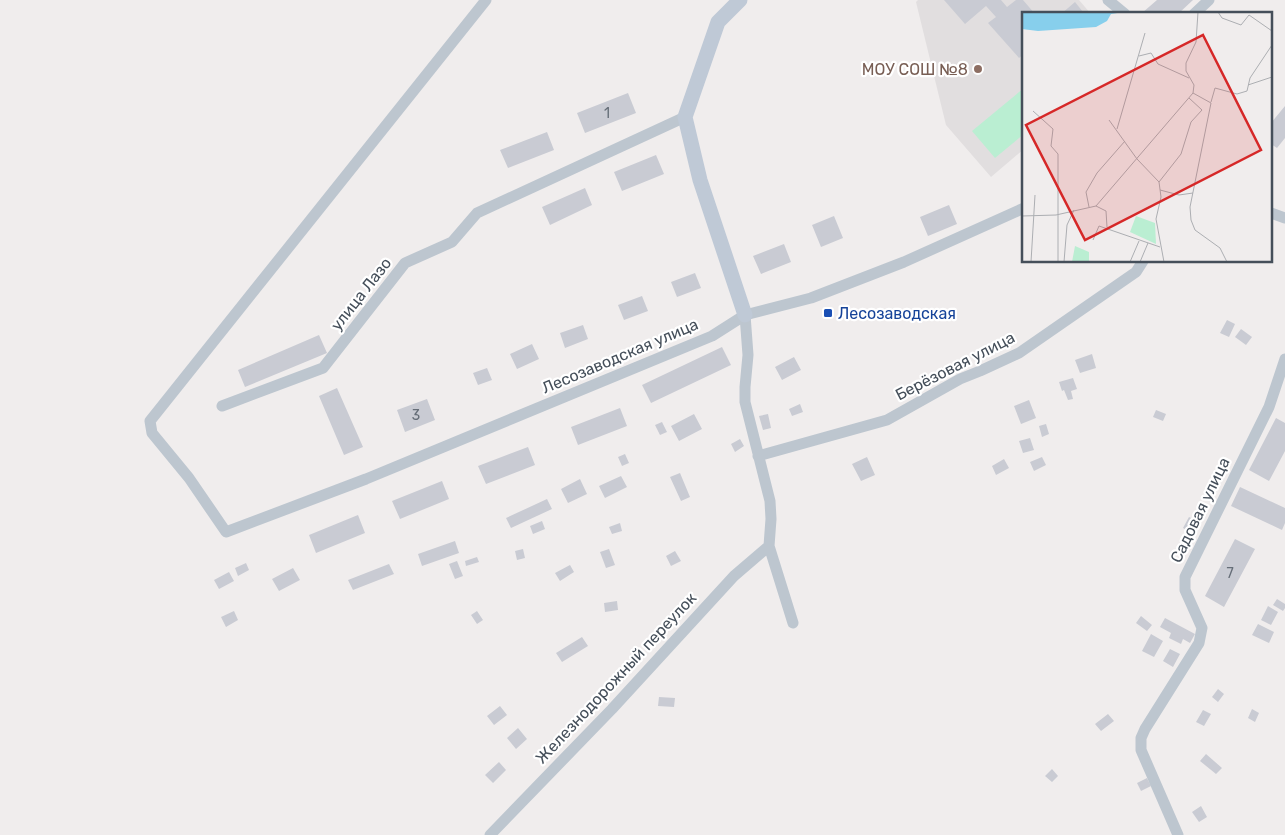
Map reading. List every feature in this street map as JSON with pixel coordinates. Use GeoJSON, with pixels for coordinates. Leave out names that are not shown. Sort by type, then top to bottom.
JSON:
{"type":"FeatureCollection","features":[{"type":"Feature","properties":{"kind":"street","name":"Лесозаводская улица"},"geometry":{"type":"LineString","coordinates":[[486,0],[150,421],[152,433],[189,478],[226,532],[366,479],[712,336],[745,315],[811,298],[904,262],[1022,209]]}},
{"type":"Feature","properties":{"kind":"street"},"geometry":{"type":"LineString","coordinates":[[740,0],[718,22],[685,117],[700,180],[745,315],[748,355],[744,402],[770,501],[771,519],[768,546],[793,624]]}},
{"type":"Feature","properties":{"kind":"street"},"geometry":{"type":"LineString","coordinates":[[1108,0],[1123,12]]}},
{"type":"Feature","properties":{"kind":"street"},"geometry":{"type":"LineString","coordinates":[[1196,12],[1209,0]]}},
{"type":"Feature","properties":{"kind":"street","name":"улица Лазо"},"geometry":{"type":"LineString","coordinates":[[222,406],[323,368],[405,263],[452,242],[477,212],[685,117]]}},
{"type":"Feature","properties":{"kind":"street"},"geometry":{"type":"LineString","coordinates":[[1272,213],[1285,218]]}},
{"type":"Feature","properties":{"kind":"street","name":"Берёзовая улица"},"geometry":{"type":"LineString","coordinates":[[758,456],[887,420],[960,379],[1019,353],[1136,272],[1142,262]]}},
{"type":"Feature","properties":{"kind":"street","name":"Садовая улица"},"geometry":{"type":"LineString","coordinates":[[1178,835],[1142,750],[1141,738],[1151,718],[1199,643],[1202,628],[1185,590],[1185,577],[1269,407],[1285,359]]}},
{"type":"Feature","properties":{"kind":"street","name":"Железнодорожный переулок"},"geometry":{"type":"LineString","coordinates":[[490,835],[612,709],[734,576],[768,546]]}},
{"type":"Feature","properties":{"kind":"shaded area","name":"МОУ СОШ №8"},"geometry":{"type":"Polygon","coordinates":[[[918,0],[1079,0],[1089,12],[1022,12],[1022,151],[991,177],[946,125],[916,2],[918,0]]]}},
{"type":"Feature","properties":{"kind":"green space"},"geometry":{"type":"Polygon","coordinates":[[[1022,90],[1022,136],[995,158],[972,131],[1022,90]]]}},
{"type":"Feature","properties":{"kind":"building","name":"МОУ СОШ №8"},"geometry":{"type":"Polygon","coordinates":[[[944,0],[1001,0],[1007,7],[1016,0],[1023,0],[1033,12],[1022,12],[1022,56],[1019,58],[988,23],[996,17],[986,6],[965,24],[944,0]]]}},
{"type":"Feature","properties":{"kind":"building"},"geometry":{"type":"Polygon","coordinates":[[[1157,0],[1193,0],[1180,12],[1143,12],[1157,0]]]}},
{"type":"Feature","properties":{"kind":"building"},"geometry":{"type":"Polygon","coordinates":[[[1075,2],[1083,12],[1063,12],[1075,2]]]}},
{"type":"Feature","properties":{"kind":"building"},"geometry":{"type":"Polygon","coordinates":[[[628,93],[636,113],[585,133],[577,113],[628,93]]]}},
{"type":"Feature","properties":{"kind":"building"},"geometry":{"type":"Polygon","coordinates":[[[1285,106],[1285,138],[1277,148],[1272,145],[1272,122],[1285,106]]]}},
{"type":"Feature","properties":{"kind":"building"},"geometry":{"type":"Polygon","coordinates":[[[547,132],[554,150],[508,168],[500,150],[547,132]]]}},
{"type":"Feature","properties":{"kind":"building"},"geometry":{"type":"Polygon","coordinates":[[[656,155],[664,174],[622,191],[614,172],[656,155]]]}},
{"type":"Feature","properties":{"kind":"building"},"geometry":{"type":"Polygon","coordinates":[[[585,188],[592,205],[550,225],[542,207],[585,188]]]}},
{"type":"Feature","properties":{"kind":"building"},"geometry":{"type":"Polygon","coordinates":[[[949,205],[957,224],[928,236],[920,217],[949,205]]]}},
{"type":"Feature","properties":{"kind":"building"},"geometry":{"type":"Polygon","coordinates":[[[834,216],[843,238],[821,247],[812,225],[834,216]]]}},
{"type":"Feature","properties":{"kind":"building"},"geometry":{"type":"Polygon","coordinates":[[[784,244],[791,262],[761,274],[753,256],[784,244]]]}},
{"type":"Feature","properties":{"kind":"building"},"geometry":{"type":"Polygon","coordinates":[[[695,273],[701,288],[677,297],[671,282],[695,273]]]}},
{"type":"Feature","properties":{"kind":"building"},"geometry":{"type":"Polygon","coordinates":[[[642,296],[648,311],[624,320],[618,305],[642,296]]]}},
{"type":"Feature","properties":{"kind":"building"},"geometry":{"type":"Polygon","coordinates":[[[1227,320],[1235,324],[1229,337],[1220,333],[1227,320]]]}},
{"type":"Feature","properties":{"kind":"building"},"geometry":{"type":"Polygon","coordinates":[[[583,325],[588,339],[565,348],[560,333],[583,325]]]}},
{"type":"Feature","properties":{"kind":"building"},"geometry":{"type":"Polygon","coordinates":[[[1241,329],[1252,337],[1246,345],[1235,337],[1241,329]]]}},
{"type":"Feature","properties":{"kind":"building"},"geometry":{"type":"Polygon","coordinates":[[[319,335],[327,353],[245,387],[238,370],[319,335]]]}},
{"type":"Feature","properties":{"kind":"building"},"geometry":{"type":"Polygon","coordinates":[[[532,344],[539,359],[517,369],[510,354],[532,344]]]}},
{"type":"Feature","properties":{"kind":"building"},"geometry":{"type":"Polygon","coordinates":[[[722,347],[731,365],[651,403],[642,385],[722,347]]]}},
{"type":"Feature","properties":{"kind":"building"},"geometry":{"type":"Polygon","coordinates":[[[1092,354],[1096,368],[1080,373],[1075,360],[1092,354]]]}},
{"type":"Feature","properties":{"kind":"building"},"geometry":{"type":"Polygon","coordinates":[[[794,357],[801,370],[782,380],[775,367],[794,357]]]}},
{"type":"Feature","properties":{"kind":"building"},"geometry":{"type":"Polygon","coordinates":[[[487,368],[492,380],[478,385],[473,373],[487,368]]]}},
{"type":"Feature","properties":{"kind":"building"},"geometry":{"type":"Polygon","coordinates":[[[1073,378],[1077,389],[1071,391],[1073,399],[1068,400],[1059,382],[1073,378]]]}},
{"type":"Feature","properties":{"kind":"building"},"geometry":{"type":"Polygon","coordinates":[[[337,388],[363,447],[344,455],[319,396],[337,388]]]}},
{"type":"Feature","properties":{"kind":"building"},"geometry":{"type":"Polygon","coordinates":[[[427,399],[435,420],[405,432],[397,410],[427,399]]]}},
{"type":"Feature","properties":{"kind":"building"},"geometry":{"type":"Polygon","coordinates":[[[1029,400],[1036,418],[1021,424],[1014,406],[1029,400]]]}},
{"type":"Feature","properties":{"kind":"building"},"geometry":{"type":"Polygon","coordinates":[[[800,404],[803,412],[792,416],[789,409],[800,404]]]}},
{"type":"Feature","properties":{"kind":"building"},"geometry":{"type":"Polygon","coordinates":[[[620,408],[627,426],[578,445],[571,427],[620,408]]]}},
{"type":"Feature","properties":{"kind":"building"},"geometry":{"type":"Polygon","coordinates":[[[1156,410],[1166,414],[1163,421],[1153,417],[1156,410]]]}},
{"type":"Feature","properties":{"kind":"building"},"geometry":{"type":"Polygon","coordinates":[[[694,414],[702,429],[679,441],[671,426],[694,414]]]}},
{"type":"Feature","properties":{"kind":"building"},"geometry":{"type":"Polygon","coordinates":[[[768,414],[771,428],[763,430],[759,416],[768,414]]]}},
{"type":"Feature","properties":{"kind":"building"},"geometry":{"type":"Polygon","coordinates":[[[1276,418],[1285,423],[1285,451],[1269,481],[1249,470],[1276,418]]]}},
{"type":"Feature","properties":{"kind":"building"},"geometry":{"type":"Polygon","coordinates":[[[662,422],[667,432],[660,435],[655,425],[662,422]]]}},
{"type":"Feature","properties":{"kind":"building"},"geometry":{"type":"Polygon","coordinates":[[[1046,424],[1049,434],[1042,437],[1039,426],[1046,424]]]}},
{"type":"Feature","properties":{"kind":"building"},"geometry":{"type":"Polygon","coordinates":[[[1030,438],[1034,450],[1023,453],[1019,441],[1030,438]]]}},
{"type":"Feature","properties":{"kind":"building"},"geometry":{"type":"Polygon","coordinates":[[[740,439],[744,446],[735,452],[731,444],[740,439]]]}},
{"type":"Feature","properties":{"kind":"building"},"geometry":{"type":"Polygon","coordinates":[[[528,447],[535,465],[486,484],[478,466],[528,447]]]}},
{"type":"Feature","properties":{"kind":"building"},"geometry":{"type":"Polygon","coordinates":[[[625,454],[629,463],[622,466],[618,457],[625,454]]]}},
{"type":"Feature","properties":{"kind":"building"},"geometry":{"type":"Polygon","coordinates":[[[867,457],[875,475],[861,481],[852,464],[867,457]]]}},
{"type":"Feature","properties":{"kind":"building"},"geometry":{"type":"Polygon","coordinates":[[[1042,457],[1046,465],[1034,471],[1030,462],[1042,457]]]}},
{"type":"Feature","properties":{"kind":"building"},"geometry":{"type":"Polygon","coordinates":[[[1004,459],[1009,468],[996,475],[992,466],[1004,459]]]}},
{"type":"Feature","properties":{"kind":"building"},"geometry":{"type":"Polygon","coordinates":[[[680,473],[690,497],[681,501],[670,477],[680,473]]]}},
{"type":"Feature","properties":{"kind":"building"},"geometry":{"type":"Polygon","coordinates":[[[621,476],[627,487],[605,498],[599,486],[621,476]]]}},
{"type":"Feature","properties":{"kind":"building"},"geometry":{"type":"Polygon","coordinates":[[[580,479],[587,494],[568,503],[561,489],[580,479]]]}},
{"type":"Feature","properties":{"kind":"building"},"geometry":{"type":"Polygon","coordinates":[[[442,481],[449,499],[400,519],[392,501],[442,481]]]}},
{"type":"Feature","properties":{"kind":"building"},"geometry":{"type":"Polygon","coordinates":[[[1240,487],[1285,508],[1285,523],[1282,530],[1231,506],[1240,487]]]}},
{"type":"Feature","properties":{"kind":"building"},"geometry":{"type":"Polygon","coordinates":[[[547,499],[552,509],[511,528],[506,518],[547,499]]]}},
{"type":"Feature","properties":{"kind":"building"},"geometry":{"type":"Polygon","coordinates":[[[358,515],[365,533],[316,553],[309,535],[358,515]]]}},
{"type":"Feature","properties":{"kind":"building"},"geometry":{"type":"Polygon","coordinates":[[[1189,517],[1197,521],[1191,532],[1183,528],[1189,517]]]}},
{"type":"Feature","properties":{"kind":"building"},"geometry":{"type":"Polygon","coordinates":[[[542,521],[545,529],[533,534],[530,526],[542,521]]]}},
{"type":"Feature","properties":{"kind":"building"},"geometry":{"type":"Polygon","coordinates":[[[620,523],[622,531],[612,534],[609,527],[620,523]]]}},
{"type":"Feature","properties":{"kind":"building"},"geometry":{"type":"Polygon","coordinates":[[[1235,539],[1255,549],[1224,607],[1205,596],[1235,539]]]}},
{"type":"Feature","properties":{"kind":"building"},"geometry":{"type":"Polygon","coordinates":[[[455,541],[459,553],[422,566],[418,554],[455,541]]]}},
{"type":"Feature","properties":{"kind":"building"},"geometry":{"type":"Polygon","coordinates":[[[523,549],[525,558],[517,560],[515,551],[523,549]]]}},
{"type":"Feature","properties":{"kind":"building"},"geometry":{"type":"Polygon","coordinates":[[[609,549],[615,565],[606,568],[600,552],[609,549]]]}},
{"type":"Feature","properties":{"kind":"building"},"geometry":{"type":"Polygon","coordinates":[[[675,551],[681,561],[671,566],[666,556],[675,551]]]}},
{"type":"Feature","properties":{"kind":"building"},"geometry":{"type":"Polygon","coordinates":[[[477,557],[479,562],[466,566],[465,561],[477,557]]]}},
{"type":"Feature","properties":{"kind":"building"},"geometry":{"type":"Polygon","coordinates":[[[457,561],[463,576],[455,579],[449,564],[457,561]]]}},
{"type":"Feature","properties":{"kind":"building"},"geometry":{"type":"Polygon","coordinates":[[[246,563],[249,570],[238,576],[235,568],[246,563]]]}},
{"type":"Feature","properties":{"kind":"building"},"geometry":{"type":"Polygon","coordinates":[[[389,564],[394,574],[353,590],[348,580],[389,564]]]}},
{"type":"Feature","properties":{"kind":"building"},"geometry":{"type":"Polygon","coordinates":[[[570,565],[574,572],[560,581],[555,573],[570,565]]]}},
{"type":"Feature","properties":{"kind":"building"},"geometry":{"type":"Polygon","coordinates":[[[293,568],[300,580],[279,591],[272,579],[293,568]]]}},
{"type":"Feature","properties":{"kind":"building"},"geometry":{"type":"Polygon","coordinates":[[[229,572],[234,581],[219,589],[214,580],[229,572]]]}},
{"type":"Feature","properties":{"kind":"building"},"geometry":{"type":"Polygon","coordinates":[[[1277,599],[1285,604],[1283,611],[1273,605],[1277,599]]]}},
{"type":"Feature","properties":{"kind":"building"},"geometry":{"type":"Polygon","coordinates":[[[617,601],[618,610],[605,612],[604,603],[617,601]]]}},
{"type":"Feature","properties":{"kind":"building"},"geometry":{"type":"Polygon","coordinates":[[[1268,606],[1278,612],[1271,625],[1261,620],[1268,606]]]}},
{"type":"Feature","properties":{"kind":"building"},"geometry":{"type":"Polygon","coordinates":[[[234,611],[238,620],[226,627],[221,617],[234,611]]]}},
{"type":"Feature","properties":{"kind":"building"},"geometry":{"type":"Polygon","coordinates":[[[477,611],[483,620],[477,624],[471,615],[477,611]]]}},
{"type":"Feature","properties":{"kind":"building"},"geometry":{"type":"Polygon","coordinates":[[[1141,616],[1152,625],[1147,631],[1136,623],[1141,616]]]}},
{"type":"Feature","properties":{"kind":"building"},"geometry":{"type":"Polygon","coordinates":[[[1165,618],[1195,634],[1190,643],[1183,639],[1181,644],[1169,638],[1171,633],[1160,627],[1165,618]]]}},
{"type":"Feature","properties":{"kind":"building"},"geometry":{"type":"Polygon","coordinates":[[[1258,624],[1274,632],[1269,643],[1252,635],[1258,624]]]}},
{"type":"Feature","properties":{"kind":"building"},"geometry":{"type":"Polygon","coordinates":[[[1151,634],[1163,641],[1154,657],[1142,651],[1151,634]]]}},
{"type":"Feature","properties":{"kind":"building"},"geometry":{"type":"Polygon","coordinates":[[[582,637],[588,646],[562,662],[556,653],[582,637]]]}},
{"type":"Feature","properties":{"kind":"building"},"geometry":{"type":"Polygon","coordinates":[[[1170,649],[1180,654],[1173,667],[1163,661],[1170,649]]]}},
{"type":"Feature","properties":{"kind":"building"},"geometry":{"type":"Polygon","coordinates":[[[1218,689],[1224,694],[1218,702],[1212,697],[1218,689]]]}},
{"type":"Feature","properties":{"kind":"building"},"geometry":{"type":"Polygon","coordinates":[[[659,697],[675,698],[674,707],[658,706],[659,697]]]}},
{"type":"Feature","properties":{"kind":"building"},"geometry":{"type":"Polygon","coordinates":[[[500,706],[507,715],[494,725],[487,716],[500,706]]]}},
{"type":"Feature","properties":{"kind":"building"},"geometry":{"type":"Polygon","coordinates":[[[1252,709],[1259,713],[1255,722],[1248,718],[1252,709]]]}},
{"type":"Feature","properties":{"kind":"building"},"geometry":{"type":"Polygon","coordinates":[[[1203,710],[1211,714],[1204,726],[1196,722],[1203,710]]]}},
{"type":"Feature","properties":{"kind":"building"},"geometry":{"type":"Polygon","coordinates":[[[1108,714],[1114,721],[1101,731],[1095,724],[1108,714]]]}},
{"type":"Feature","properties":{"kind":"building"},"geometry":{"type":"Polygon","coordinates":[[[518,728],[527,739],[516,749],[507,738],[518,728]]]}},
{"type":"Feature","properties":{"kind":"building"},"geometry":{"type":"Polygon","coordinates":[[[1206,754],[1222,768],[1216,774],[1200,761],[1206,754]]]}},
{"type":"Feature","properties":{"kind":"building"},"geometry":{"type":"Polygon","coordinates":[[[499,762],[506,770],[493,783],[485,775],[499,762]]]}},
{"type":"Feature","properties":{"kind":"building"},"geometry":{"type":"Polygon","coordinates":[[[1052,769],[1058,776],[1052,782],[1045,776],[1052,769]]]}},
{"type":"Feature","properties":{"kind":"building"},"geometry":{"type":"Polygon","coordinates":[[[1147,778],[1151,786],[1141,791],[1137,783],[1147,778]]]}},
{"type":"Feature","properties":{"kind":"building"},"geometry":{"type":"Polygon","coordinates":[[[1201,806],[1207,817],[1199,822],[1192,812],[1201,806]]]}},
{"type":"Feature","properties":{"kind":"place","name":"МОУ СОШ №8"},"geometry":{"type":"Point","coordinates":[978,69]}},
{"type":"Feature","properties":{"kind":"place","name":"Лесозаводская"},"geometry":{"type":"Point","coordinates":[828,313]}}]}
